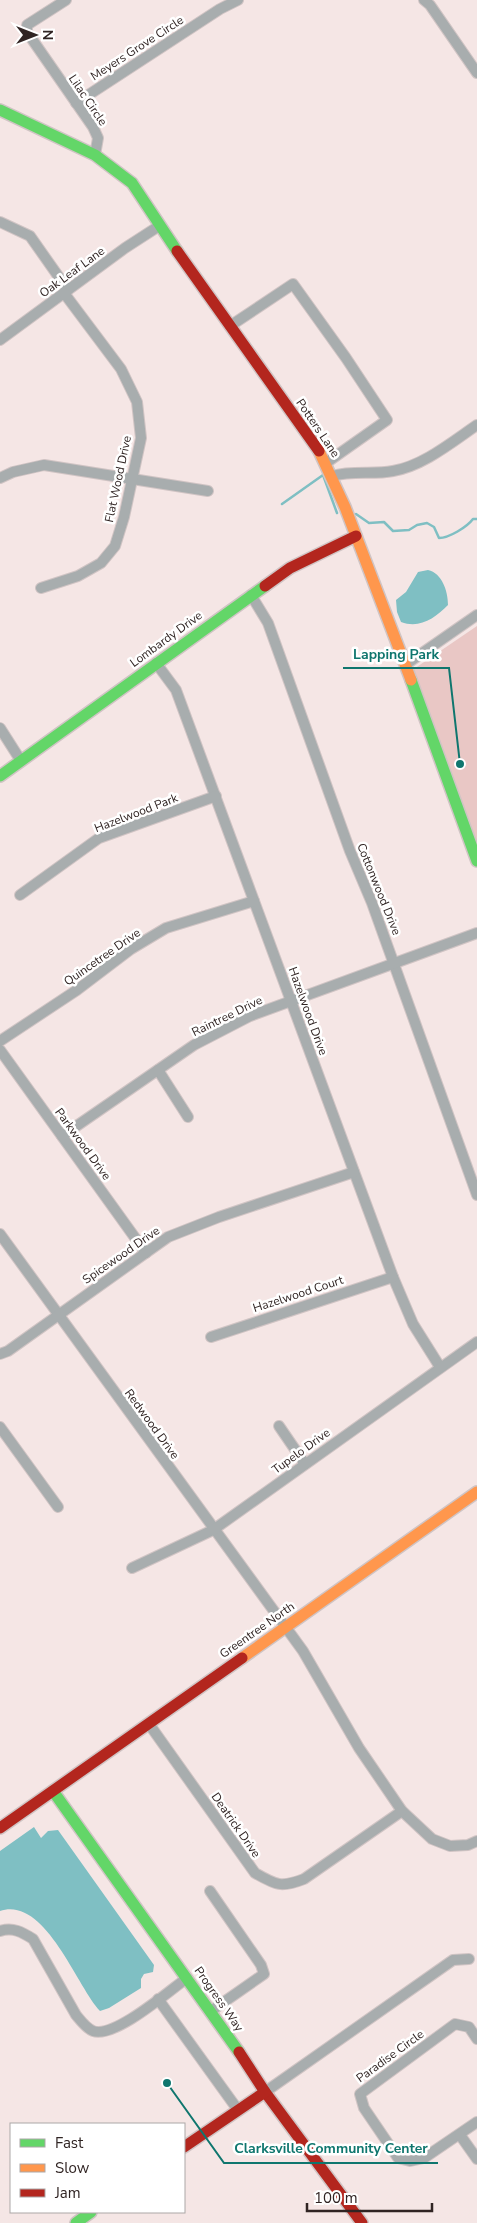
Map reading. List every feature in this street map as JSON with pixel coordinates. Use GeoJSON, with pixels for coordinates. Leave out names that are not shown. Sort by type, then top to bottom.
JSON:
{"type":"FeatureCollection","features":[{"type":"Feature","properties":{"kind":"main road","name":"Potters Lane"},"geometry":{"type":"LineString","coordinates":[[0,110],[95,155],[132,183],[159,226],[326,463],[405,665],[477,861]]}},
{"type":"Feature","properties":{"kind":"main road","name":"Lombardy Drive"},"geometry":{"type":"LineString","coordinates":[[0,776],[290,568],[356,536]]}},
{"type":"Feature","properties":{"kind":"main road","name":"Greentree North"},"geometry":{"type":"LineString","coordinates":[[0,1828],[477,1492]]}},
{"type":"Feature","properties":{"kind":"main road","name":"Progress Way"},"geometry":{"type":"LineString","coordinates":[[54,1791],[211,2011],[265,2092],[362,2223]]}},
{"type":"Feature","properties":{"kind":"main road"},"geometry":{"type":"LineString","coordinates":[[185,2146],[265,2092]]}},
{"type":"Feature","properties":{"kind":"main road"},"geometry":{"type":"LineString","coordinates":[[76,2223],[91,2213]]}},
{"type":"Feature","properties":{"kind":"street","name":"Lilac Circle"},"geometry":{"type":"LineString","coordinates":[[66,0],[27,25],[27,32],[98,138],[95,155]]}},
{"type":"Feature","properties":{"kind":"street","name":"Meyers Grove Circle"},"geometry":{"type":"LineString","coordinates":[[76,103],[220,9],[238,0]]}},
{"type":"Feature","properties":{"kind":"street"},"geometry":{"type":"LineString","coordinates":[[424,0],[430,5],[477,73]]}},
{"type":"Feature","properties":{"kind":"street","name":"Flat Wood Drive"},"geometry":{"type":"LineString","coordinates":[[0,222],[30,236],[66,292],[121,369],[137,402],[142,438],[131,479],[124,517],[115,546],[101,563],[78,576],[41,588]]}},
{"type":"Feature","properties":{"kind":"street","name":"Oak Leaf Lane"},"geometry":{"type":"LineString","coordinates":[[0,340],[159,226]]}},
{"type":"Feature","properties":{"kind":"street"},"geometry":{"type":"LineString","coordinates":[[230,326],[293,284],[346,358],[387,420],[326,463]]}},
{"type":"Feature","properties":{"kind":"street"},"geometry":{"type":"LineString","coordinates":[[332,476],[346,472],[391,472],[408,468],[477,425]]}},
{"type":"Feature","properties":{"kind":"street"},"geometry":{"type":"LineString","coordinates":[[0,478],[13,472],[44,465],[208,491]]}},
{"type":"Feature","properties":{"kind":"street","name":"Cottonwood Drive"},"geometry":{"type":"LineString","coordinates":[[251,595],[268,623],[350,851],[394,963],[477,1195]]}},
{"type":"Feature","properties":{"kind":"street"},"geometry":{"type":"LineString","coordinates":[[405,665],[477,615]]}},
{"type":"Feature","properties":{"kind":"street","name":"Hazelwood Drive"},"geometry":{"type":"LineString","coordinates":[[156,663],[176,690],[393,1277],[413,1324],[440,1367]]}},
{"type":"Feature","properties":{"kind":"street"},"geometry":{"type":"LineString","coordinates":[[0,728],[21,761]]}},
{"type":"Feature","properties":{"kind":"street","name":"Hazelwood Park"},"geometry":{"type":"LineString","coordinates":[[20,895],[99,838],[216,796]]}},
{"type":"Feature","properties":{"kind":"street","name":"Quincetree Drive"},"geometry":{"type":"LineString","coordinates":[[0,1041],[77,990],[131,949],[166,928],[254,901]]}},
{"type":"Feature","properties":{"kind":"street","name":"Raintree Drive"},"geometry":{"type":"LineString","coordinates":[[62,1136],[194,1045],[250,1016],[477,933]]}},
{"type":"Feature","properties":{"kind":"street","name":"Parkwood Drive"},"geometry":{"type":"LineString","coordinates":[[0,1050],[146,1253]]}},
{"type":"Feature","properties":{"kind":"street"},"geometry":{"type":"LineString","coordinates":[[158,1070],[188,1117]]}},
{"type":"Feature","properties":{"kind":"street","name":"Spicewood Drive"},"geometry":{"type":"LineString","coordinates":[[0,1354],[8,1351],[168,1237],[219,1217],[354,1172]]}},
{"type":"Feature","properties":{"kind":"street","name":"Redwood Drive"},"geometry":{"type":"LineString","coordinates":[[0,1234],[213,1530],[303,1651],[359,1748],[402,1811],[432,1839],[450,1846],[468,1845],[477,1841]]}},
{"type":"Feature","properties":{"kind":"street","name":"Hazelwood Court"},"geometry":{"type":"LineString","coordinates":[[211,1336],[393,1277]]}},
{"type":"Feature","properties":{"kind":"street","name":"Tupelo Drive"},"geometry":{"type":"LineString","coordinates":[[132,1568],[213,1530],[477,1342]]}},
{"type":"Feature","properties":{"kind":"street"},"geometry":{"type":"LineString","coordinates":[[279,1426],[305,1464]]}},
{"type":"Feature","properties":{"kind":"street"},"geometry":{"type":"LineString","coordinates":[[0,1427],[58,1507]]}},
{"type":"Feature","properties":{"kind":"street","name":"Deatrick Drive"},"geometry":{"type":"LineString","coordinates":[[149,1724],[255,1873],[278,1885],[288,1885],[304,1879],[402,1811]]}},
{"type":"Feature","properties":{"kind":"street"},"geometry":{"type":"LineString","coordinates":[[210,1891],[261,1965],[264,1974],[211,2011]]}},
{"type":"Feature","properties":{"kind":"street"},"geometry":{"type":"LineString","coordinates":[[0,1932],[7,1929],[21,1932],[33,1939],[76,2015],[94,2032],[111,2031],[187,1978]]}},
{"type":"Feature","properties":{"kind":"street"},"geometry":{"type":"LineString","coordinates":[[265,2092],[453,1960],[469,1959]]}},
{"type":"Feature","properties":{"kind":"street"},"geometry":{"type":"LineString","coordinates":[[158,1999],[238,2110]]}},
{"type":"Feature","properties":{"kind":"street","name":"Paradise Circle"},"geometry":{"type":"LineString","coordinates":[[477,2039],[469,2027],[455,2024],[360,2094],[364,2108],[398,2158],[410,2161],[424,2158],[477,2122]]}},
{"type":"Feature","properties":{"kind":"street"},"geometry":{"type":"LineString","coordinates":[[460,2135],[477,2159]]}},
{"type":"Feature","properties":{"kind":"shaded area"},"geometry":{"type":"Polygon","coordinates":[[[477,626],[477,855],[408,673],[477,626]]]}},
{"type":"Feature","properties":{"kind":"water"},"geometry":{"type":"Polygon","coordinates":[[[428,570],[437,575],[443,583],[448,605],[427,621],[415,624],[401,622],[397,612],[396,600],[406,592],[418,572],[428,570]]]}},
{"type":"Feature","properties":{"kind":"water"},"geometry":{"type":"Polygon","coordinates":[[[34,1827],[41,1838],[48,1831],[58,1830],[154,1965],[153,1972],[144,1974],[141,1979],[141,1988],[109,2008],[100,2011],[45,1929],[31,1917],[16,1910],[0,1911],[0,1851],[34,1827]]]}},
{"type":"Feature","properties":{"kind":"waterway"},"geometry":{"type":"LineString","coordinates":[[282,504],[323,475],[337,513]]}},
{"type":"Feature","properties":{"kind":"waterway"},"geometry":{"type":"LineString","coordinates":[[356,514],[369,523],[384,522],[393,531],[409,530],[417,525],[427,523],[434,527],[439,538],[458,532],[473,519],[477,519]]}},
{"type":"Feature","properties":{"kind":"traffic: fast"},"geometry":{"type":"LineString","coordinates":[[0,110],[95,155],[132,183],[177,251]]}},
{"type":"Feature","properties":{"kind":"traffic: fast"},"geometry":{"type":"LineString","coordinates":[[0,776],[265,586]]}},
{"type":"Feature","properties":{"kind":"traffic: fast"},"geometry":{"type":"LineString","coordinates":[[411,680],[477,861]]}},
{"type":"Feature","properties":{"kind":"traffic: fast"},"geometry":{"type":"LineString","coordinates":[[53,1791],[239,2052]]}},
{"type":"Feature","properties":{"kind":"traffic: fast"},"geometry":{"type":"LineString","coordinates":[[76,2223],[90,2213]]}},
{"type":"Feature","properties":{"kind":"traffic: slow"},"geometry":{"type":"LineString","coordinates":[[319,451],[345,507],[411,680]]}},
{"type":"Feature","properties":{"kind":"traffic: slow"},"geometry":{"type":"LineString","coordinates":[[242,1658],[477,1492]]}},
{"type":"Feature","properties":{"kind":"traffic: jam"},"geometry":{"type":"LineString","coordinates":[[177,251],[319,451]]}},
{"type":"Feature","properties":{"kind":"traffic: jam"},"geometry":{"type":"LineString","coordinates":[[265,586],[290,568],[356,536]]}},
{"type":"Feature","properties":{"kind":"traffic: jam"},"geometry":{"type":"LineString","coordinates":[[0,1828],[242,1658]]}},
{"type":"Feature","properties":{"kind":"traffic: jam"},"geometry":{"type":"LineString","coordinates":[[239,2052],[265,2092],[362,2223]]}},
{"type":"Feature","properties":{"kind":"traffic: jam"},"geometry":{"type":"LineString","coordinates":[[185,2146],[265,2092]]}},
{"type":"Feature","properties":{"kind":"place","name":"Lapping Park"},"geometry":{"type":"Point","coordinates":[460,764]}},
{"type":"Feature","properties":{"kind":"place","name":"Clarksville Community Center"},"geometry":{"type":"Point","coordinates":[167,2083]}}]}
